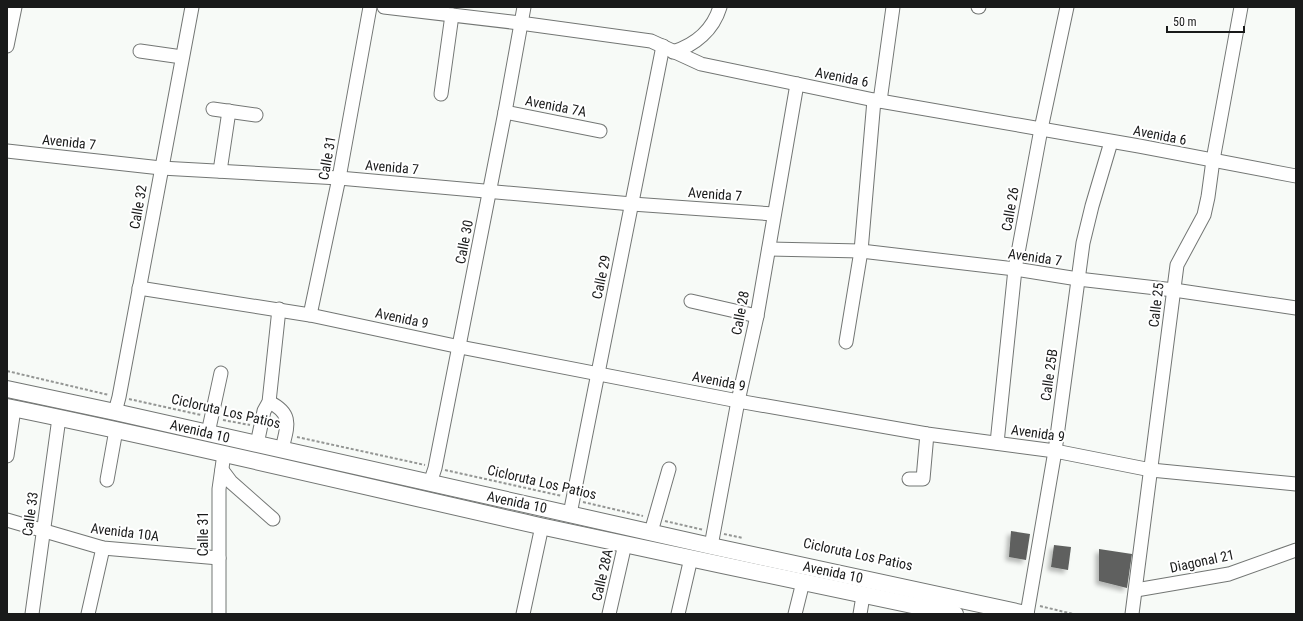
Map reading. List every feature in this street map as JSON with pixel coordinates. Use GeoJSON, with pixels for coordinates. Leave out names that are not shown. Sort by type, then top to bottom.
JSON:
{"type":"FeatureCollection","features":[{"type":"Feature","properties":{"kind":"main road","name":"Avenida 10"},"geometry":{"type":"LineString","coordinates":[[7,389],[117,405],[208,433],[257,444],[284,442],[430,483],[572,506],[653,526],[1027,610]]}},
{"type":"Feature","properties":{"kind":"main road","name":"Avenida 10"},"geometry":{"type":"LineString","coordinates":[[10,408],[116,430],[542,526],[803,582],[916,610],[955,614]]}},
{"type":"Feature","properties":{"kind":"street"},"geometry":{"type":"LineString","coordinates":[[7,46],[15,7]]}},
{"type":"Feature","properties":{"kind":"street","name":"Calle 32"},"geometry":{"type":"LineString","coordinates":[[117,405],[192,7]]}},
{"type":"Feature","properties":{"kind":"street","name":"Calle 31"},"geometry":{"type":"LineString","coordinates":[[310,315],[340,178],[370,7]]}},
{"type":"Feature","properties":{"kind":"street","name":"Avenida 6"},"geometry":{"type":"LineString","coordinates":[[384,7],[520,23],[651,41],[701,64],[877,100],[1296,176]]}},
{"type":"Feature","properties":{"kind":"street","name":"Calle 30"},"geometry":{"type":"LineString","coordinates":[[430,483],[435,468],[460,347],[524,7]]}},
{"type":"Feature","properties":{"kind":"street"},"geometry":{"type":"LineString","coordinates":[[668,49],[683,48],[695,42],[708,32],[720,7]]}},
{"type":"Feature","properties":{"kind":"street"},"geometry":{"type":"LineString","coordinates":[[846,342],[861,252],[877,100],[893,7]]}},
{"type":"Feature","properties":{"kind":"street","name":"Calle 26"},"geometry":{"type":"LineString","coordinates":[[996,443],[1015,270],[1041,129],[1067,7]]}},
{"type":"Feature","properties":{"kind":"street","name":"Calle 25"},"geometry":{"type":"LineString","coordinates":[[1132,614],[1177,265],[1204,215],[1241,7]]}},
{"type":"Feature","properties":{"kind":"street"},"geometry":{"type":"LineString","coordinates":[[441,94],[452,15]]}},
{"type":"Feature","properties":{"kind":"street","name":"Calle 29"},"geometry":{"type":"LineString","coordinates":[[572,506],[597,373],[632,204],[668,49]]}},
{"type":"Feature","properties":{"kind":"street"},"geometry":{"type":"LineString","coordinates":[[140,51],[182,57]]}},
{"type":"Feature","properties":{"kind":"street","name":"Calle 28"},"geometry":{"type":"LineString","coordinates":[[712,539],[738,401],[757,316],[797,84]]}},
{"type":"Feature","properties":{"kind":"street"},"geometry":{"type":"LineString","coordinates":[[213,109],[256,114]]}},
{"type":"Feature","properties":{"kind":"street"},"geometry":{"type":"LineString","coordinates":[[220,171],[229,111]]}},
{"type":"Feature","properties":{"kind":"street","name":"Avenida 7A"},"geometry":{"type":"LineString","coordinates":[[505,112],[600,131]]}},
{"type":"Feature","properties":{"kind":"street","name":"Calle 25B"},"geometry":{"type":"LineString","coordinates":[[1027,610],[1055,451],[1083,243],[1092,206],[1112,142]]}},
{"type":"Feature","properties":{"kind":"street","name":"Avenida 7"},"geometry":{"type":"LineString","coordinates":[[7,151],[161,168],[340,178],[632,204],[774,214]]}},
{"type":"Feature","properties":{"kind":"street","name":"Avenida 7"},"geometry":{"type":"LineString","coordinates":[[769,249],[861,252],[1174,290],[1296,308]]}},
{"type":"Feature","properties":{"kind":"street","name":"Avenida 9"},"geometry":{"type":"LineString","coordinates":[[140,288],[279,309],[460,347],[738,401],[927,434],[1055,451],[1151,470],[1296,484]]}},
{"type":"Feature","properties":{"kind":"street"},"geometry":{"type":"LineString","coordinates":[[691,301],[757,316]]}},
{"type":"Feature","properties":{"kind":"street"},"geometry":{"type":"LineString","coordinates":[[257,444],[264,411],[270,402],[279,309]]}},
{"type":"Feature","properties":{"kind":"street"},"geometry":{"type":"LineString","coordinates":[[208,433],[220,373]]}},
{"type":"Feature","properties":{"kind":"street"},"geometry":{"type":"LineString","coordinates":[[270,402],[279,407],[284,412],[287,419],[284,442]]}},
{"type":"Feature","properties":{"kind":"street"},"geometry":{"type":"LineString","coordinates":[[7,456],[10,408]]}},
{"type":"Feature","properties":{"kind":"street","name":"Calle 33"},"geometry":{"type":"LineString","coordinates":[[32,614],[59,418]]}},
{"type":"Feature","properties":{"kind":"street"},"geometry":{"type":"LineString","coordinates":[[107,480],[116,430]]}},
{"type":"Feature","properties":{"kind":"street"},"geometry":{"type":"LineString","coordinates":[[908,479],[923,479],[927,434]]}},
{"type":"Feature","properties":{"kind":"street","name":"Calle 31"},"geometry":{"type":"LineString","coordinates":[[219,614],[219,489],[224,454]]}},
{"type":"Feature","properties":{"kind":"street"},"geometry":{"type":"LineString","coordinates":[[653,526],[669,469]]}},
{"type":"Feature","properties":{"kind":"street"},"geometry":{"type":"LineString","coordinates":[[222,470],[231,482],[273,519]]}},
{"type":"Feature","properties":{"kind":"street","name":"Avenida 10A"},"geometry":{"type":"LineString","coordinates":[[7,520],[103,548],[219,558]]}},
{"type":"Feature","properties":{"kind":"street"},"geometry":{"type":"LineString","coordinates":[[523,614],[542,526]]}},
{"type":"Feature","properties":{"kind":"street","name":"Calle 28A"},"geometry":{"type":"LineString","coordinates":[[609,614],[625,544]]}},
{"type":"Feature","properties":{"kind":"street"},"geometry":{"type":"LineString","coordinates":[[88,614],[103,548]]}},
{"type":"Feature","properties":{"kind":"street","name":"Diagonal 21"},"geometry":{"type":"LineString","coordinates":[[1136,590],[1229,574],[1296,550]]}},
{"type":"Feature","properties":{"kind":"street"},"geometry":{"type":"LineString","coordinates":[[678,614],[691,558]]}},
{"type":"Feature","properties":{"kind":"street"},"geometry":{"type":"LineString","coordinates":[[795,614],[803,582]]}},
{"type":"Feature","properties":{"kind":"street"},"geometry":{"type":"LineString","coordinates":[[860,614],[863,596]]}},
{"type":"Feature","properties":{"kind":"path","name":"Cicloruta Los Patios"},"geometry":{"type":"LineString","coordinates":[[7,371],[117,405],[211,417],[260,428]]}},
{"type":"Feature","properties":{"kind":"path","name":"Cicloruta Los Patios"},"geometry":{"type":"LineString","coordinates":[[284,442],[435,468],[572,506],[712,539],[745,539]]}},
{"type":"Feature","properties":{"kind":"path"},"geometry":{"type":"LineString","coordinates":[[1027,610],[1073,614]]}},
{"type":"Feature","properties":{"kind":"building"},"geometry":{"type":"Polygon","coordinates":[[[1011,531],[1030,534],[1026,560],[1009,557],[1011,531]]]}},
{"type":"Feature","properties":{"kind":"building"},"geometry":{"type":"Polygon","coordinates":[[[1054,545],[1071,547],[1068,570],[1051,567],[1054,545]]]}},
{"type":"Feature","properties":{"kind":"building"},"geometry":{"type":"Polygon","coordinates":[[[1099,549],[1132,554],[1127,588],[1099,581],[1099,549]]]}}]}
